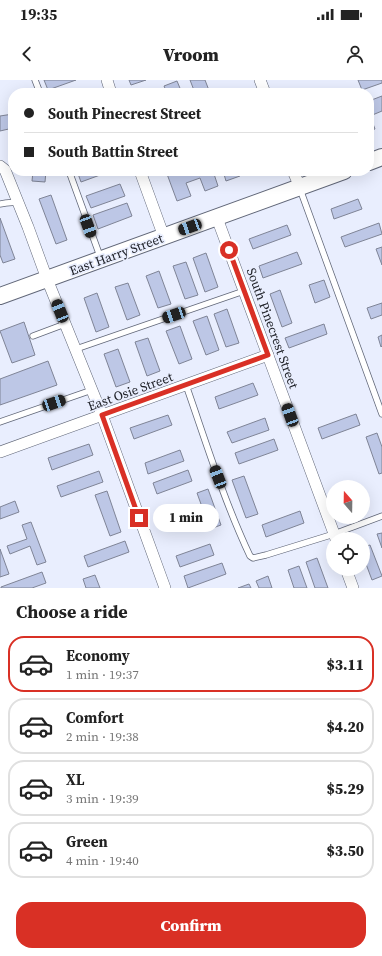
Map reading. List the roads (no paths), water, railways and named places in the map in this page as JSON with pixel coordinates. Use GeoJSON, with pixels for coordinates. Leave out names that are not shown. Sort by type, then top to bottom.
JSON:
{"type":"FeatureCollection","features":[{"type":"Feature","properties":{"kind":"main road","name":"East Harry Street"},"geometry":{"type":"LineString","coordinates":[[0,296],[330,176]]}},
{"type":"Feature","properties":{"kind":"street"},"geometry":{"type":"LineString","coordinates":[[0,166],[5,170],[102,415],[165,588]]}},
{"type":"Feature","properties":{"kind":"street"},"geometry":{"type":"LineString","coordinates":[[142,176],[164,237]]}},
{"type":"Feature","properties":{"kind":"street"},"geometry":{"type":"LineString","coordinates":[[295,176],[300,187]]}},
{"type":"Feature","properties":{"kind":"street","name":"South Pinecrest Street"},"geometry":{"type":"LineString","coordinates":[[217,218],[333,532]]}},
{"type":"Feature","properties":{"kind":"street","name":"East Osie Street"},"geometry":{"type":"LineString","coordinates":[[0,452],[268,355]]}},
{"type":"Feature","properties":{"kind":"street"},"geometry":{"type":"LineString","coordinates":[[349,576],[353,588]]}},
{"type":"Feature","properties":{"kind":"lane"},"geometry":{"type":"LineString","coordinates":[[71,176],[101,260]]}},
{"type":"Feature","properties":{"kind":"lane"},"geometry":{"type":"LineString","coordinates":[[300,187],[382,414]]}},
{"type":"Feature","properties":{"kind":"lane"},"geometry":{"type":"LineString","coordinates":[[0,204],[6,202],[18,202]]}},
{"type":"Feature","properties":{"kind":"lane"},"geometry":{"type":"LineString","coordinates":[[76,349],[244,291]]}},
{"type":"Feature","properties":{"kind":"lane"},"geometry":{"type":"LineString","coordinates":[[33,336],[65,324]]}},
{"type":"Feature","properties":{"kind":"lane"},"geometry":{"type":"LineString","coordinates":[[186,385],[213,464],[239,532],[250,556],[253,558],[326,539]]}},
{"type":"Feature","properties":{"kind":"lane"},"geometry":{"type":"LineString","coordinates":[[0,422],[92,390]]}},
{"type":"Feature","properties":{"kind":"lane"},"geometry":{"type":"LineString","coordinates":[[346,532],[382,516]]}}]}
